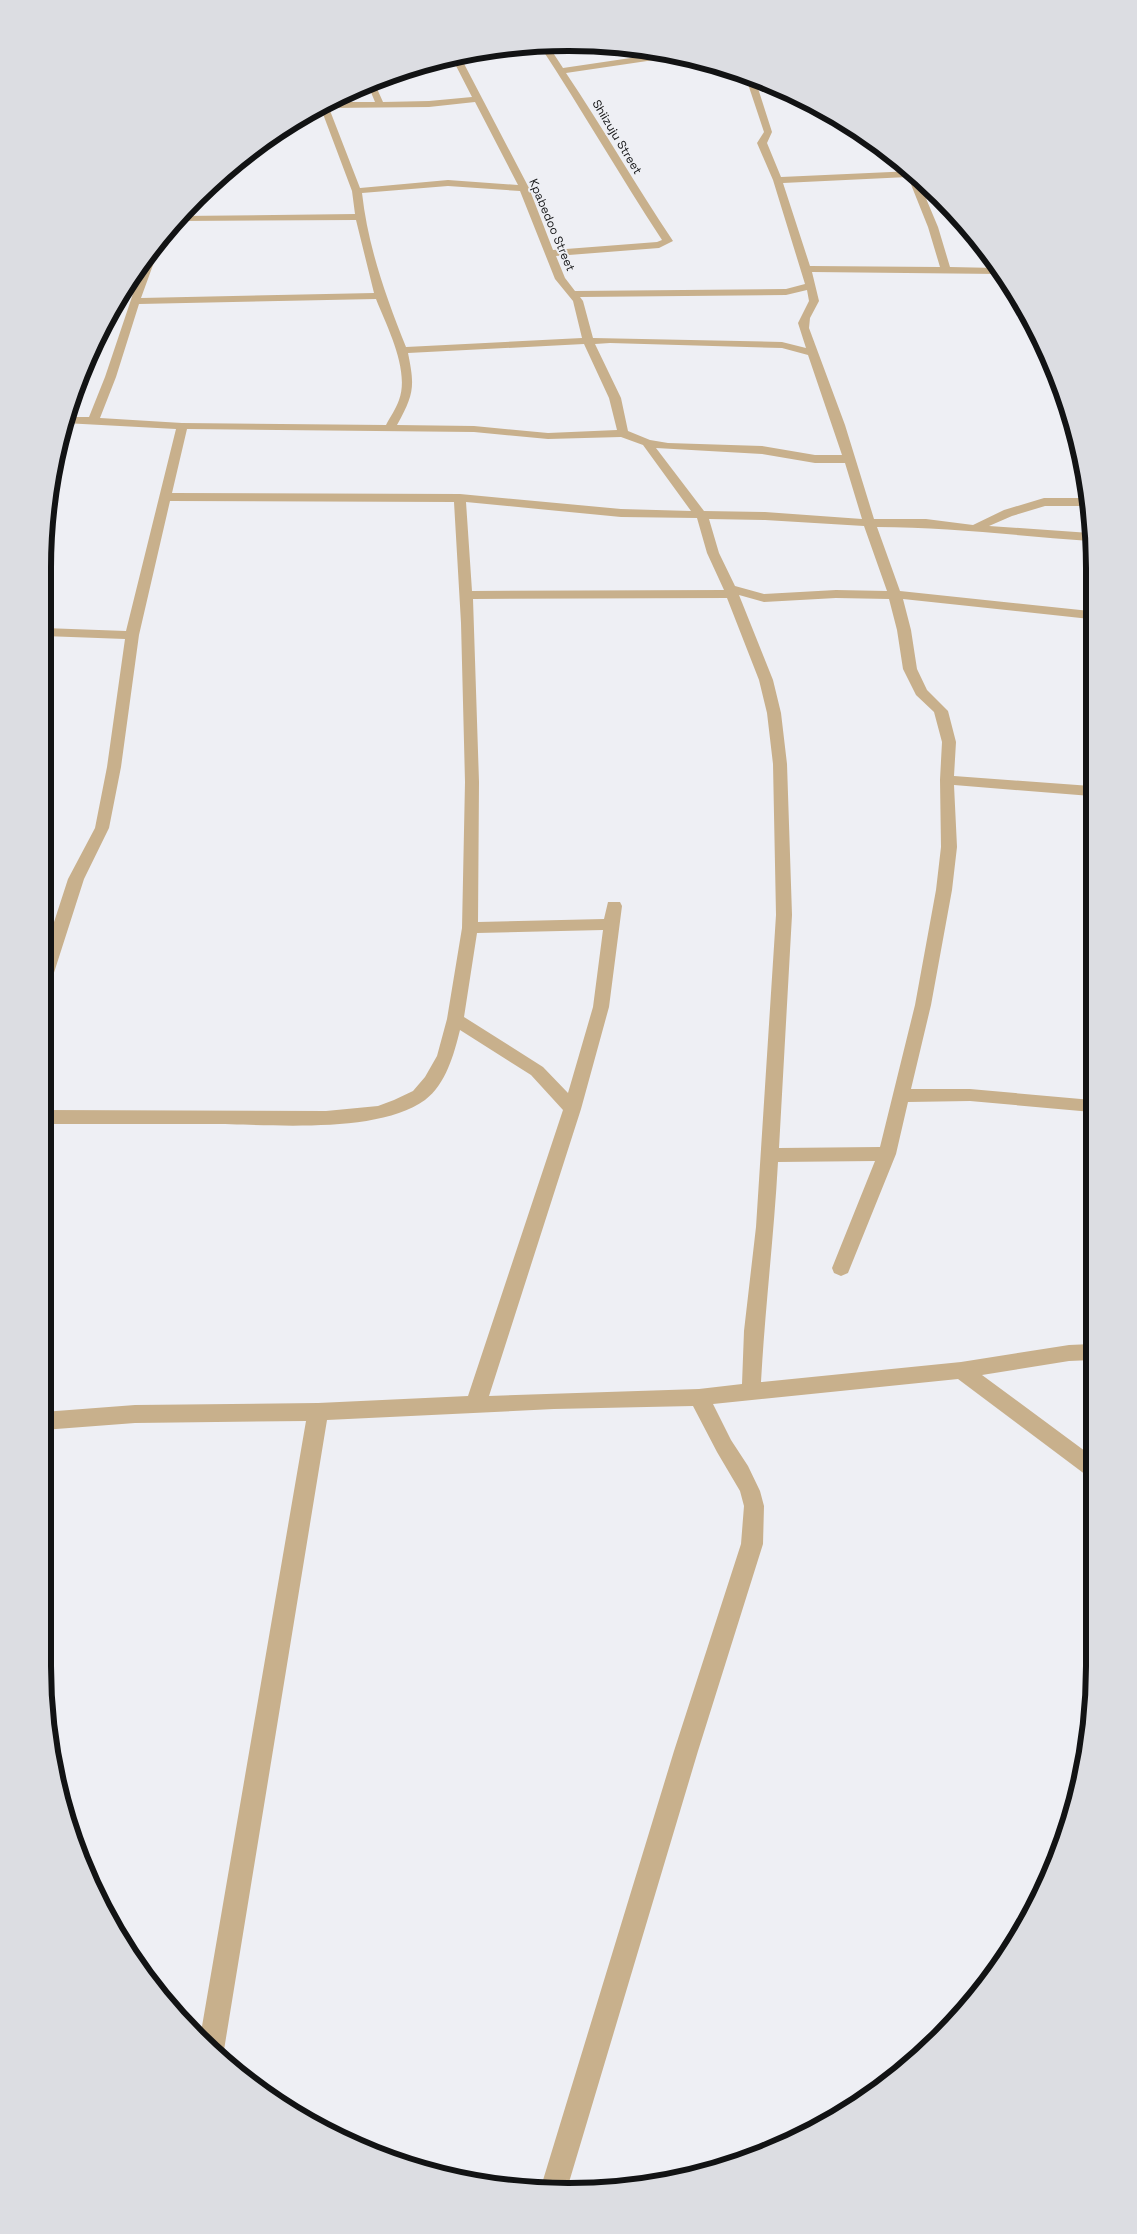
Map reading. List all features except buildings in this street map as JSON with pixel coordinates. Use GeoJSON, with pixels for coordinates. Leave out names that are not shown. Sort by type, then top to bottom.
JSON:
{"type":"FeatureCollection","features":[{"type":"Feature","properties":{"kind":"street","name":"Shiizuju Street"},"geometry":{"type":"LineString","coordinates":[[548,52],[587,110],[634,190],[668,241],[659,245],[551,253]]}},
{"type":"Feature","properties":{"kind":"street"},"geometry":{"type":"LineString","coordinates":[[561,71],[647,58]]}},
{"type":"Feature","properties":{"kind":"street","name":"Kpabedoo Street"},"geometry":{"type":"LineString","coordinates":[[459,63],[524,188],[560,279],[578,301],[588,341],[600,370],[615,398],[623,434]]}},
{"type":"Feature","properties":{"kind":"street"},"geometry":{"type":"LineString","coordinates":[[753,86],[768,132],[762,142],[778,180],[807,269],[815,301],[806,313],[803,322],[850,459],[869,523],[895,595],[904,630],[910,669],[921,692],[941,711],[949,742],[947,780],[949,847],[944,890],[923,1005],[887,1154],[841,1268]]}},
{"type":"Feature","properties":{"kind":"street"},"geometry":{"type":"LineString","coordinates":[[374,90],[380,104]]}},
{"type":"Feature","properties":{"kind":"street"},"geometry":{"type":"LineString","coordinates":[[341,105],[428,104],[479,99]]}},
{"type":"Feature","properties":{"kind":"street"},"geometry":{"type":"LineString","coordinates":[[327,112],[357,191],[360,217],[380,296],[402,350],[408,381],[405,400],[390,428]]}},
{"type":"Feature","properties":{"kind":"street"},"geometry":{"type":"LineString","coordinates":[[778,180],[903,174]]}},
{"type":"Feature","properties":{"kind":"street"},"geometry":{"type":"LineString","coordinates":[[357,191],[448,183],[524,188]]}},
{"type":"Feature","properties":{"kind":"street"},"geometry":{"type":"LineString","coordinates":[[919,189],[946,270]]}},
{"type":"Feature","properties":{"kind":"street"},"geometry":{"type":"LineString","coordinates":[[188,219],[360,217]]}},
{"type":"Feature","properties":{"kind":"street"},"geometry":{"type":"LineString","coordinates":[[807,269],[991,271]]}},
{"type":"Feature","properties":{"kind":"street"},"geometry":{"type":"LineString","coordinates":[[93,421],[101,403],[142,275]]}},
{"type":"Feature","properties":{"kind":"street"},"geometry":{"type":"LineString","coordinates":[[573,294],[786,292],[811,286]]}},
{"type":"Feature","properties":{"kind":"street"},"geometry":{"type":"LineString","coordinates":[[135,301],[380,296]]}},
{"type":"Feature","properties":{"kind":"street"},"geometry":{"type":"LineString","coordinates":[[402,350],[588,341],[756,343],[782,345],[814,353]]}},
{"type":"Feature","properties":{"kind":"street"},"geometry":{"type":"LineString","coordinates":[[73,420],[182,426],[474,428],[548,436],[623,434],[647,442],[686,448],[775,452],[815,459],[850,459]]}},
{"type":"Feature","properties":{"kind":"street"},"geometry":{"type":"LineString","coordinates":[[51,948],[76,879],[102,828],[114,767],[132,635],[182,426]]}},
{"type":"Feature","properties":{"kind":"street"},"geometry":{"type":"LineString","coordinates":[[647,442],[702,516],[713,553],[733,597],[766,680],[774,713],[780,764],[784,915],[765,1227],[754,1331],[751,1393]]}},
{"type":"Feature","properties":{"kind":"street"},"geometry":{"type":"LineString","coordinates":[[166,497],[460,498],[621,512],[702,516],[765,516],[869,523],[926,522],[974,529],[1085,537]]}},
{"type":"Feature","properties":{"kind":"street"},"geometry":{"type":"LineString","coordinates":[[51,1117],[326,1118],[379,1112],[400,1105],[419,1095],[432,1081],[445,1056],[455,1019],[470,928],[471,772],[468,624],[460,498]]}},
{"type":"Feature","properties":{"kind":"street"},"geometry":{"type":"LineString","coordinates":[[974,529],[1008,513],[1044,502],[1081,502]]}},
{"type":"Feature","properties":{"kind":"street"},"geometry":{"type":"LineString","coordinates":[[465,595],[764,598],[836,594],[895,595],[957,599],[1086,615]]}},
{"type":"Feature","properties":{"kind":"street"},"geometry":{"type":"LineString","coordinates":[[733,597],[764,598]]}},
{"type":"Feature","properties":{"kind":"street"},"geometry":{"type":"LineString","coordinates":[[51,632],[132,635]]}},
{"type":"Feature","properties":{"kind":"street"},"geometry":{"type":"LineString","coordinates":[[947,780],[1086,791]]}},
{"type":"Feature","properties":{"kind":"street"},"geometry":{"type":"LineString","coordinates":[[470,928],[613,915],[601,1007],[572,1109],[476,1404]]}},
{"type":"Feature","properties":{"kind":"street"},"geometry":{"type":"LineString","coordinates":[[455,1019],[537,1071],[572,1109]]}},
{"type":"Feature","properties":{"kind":"street"},"geometry":{"type":"LineString","coordinates":[[901,1096],[970,1094],[1086,1105]]}},
{"type":"Feature","properties":{"kind":"street"},"geometry":{"type":"LineString","coordinates":[[769,1154],[887,1154]]}},
{"type":"Feature","properties":{"kind":"street"},"geometry":{"type":"LineString","coordinates":[[51,1421],[190,1412],[318,1412],[476,1404],[699,1397],[962,1370],[1069,1353],[1086,1352]]}},
{"type":"Feature","properties":{"kind":"street"},"geometry":{"type":"LineString","coordinates":[[962,1370],[1086,1464]]}},
{"type":"Feature","properties":{"kind":"street"},"geometry":{"type":"LineString","coordinates":[[555,2183],[686,1751],[752,1544],[754,1506],[750,1491],[699,1397]]}},
{"type":"Feature","properties":{"kind":"street"},"geometry":{"type":"LineString","coordinates":[[213,2040],[318,1412]]}}]}
